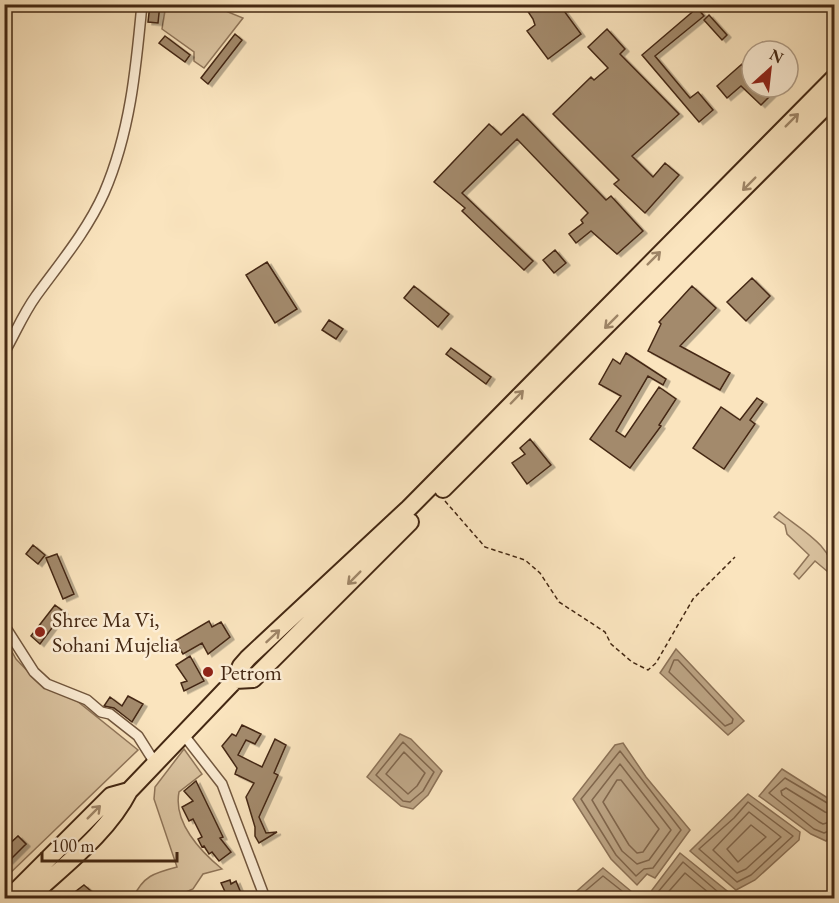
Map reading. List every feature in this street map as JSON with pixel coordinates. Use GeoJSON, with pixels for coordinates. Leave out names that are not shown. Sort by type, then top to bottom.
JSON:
{"type":"FeatureCollection","features":[{"type":"Feature","properties":{"kind":"highway"},"geometry":{"type":"LineString","coordinates":[[29,898],[100,832],[120,808],[129,791],[235,680],[241,666],[248,658],[409,508],[834,78]]}},
{"type":"Feature","properties":{"kind":"highway"},"geometry":{"type":"LineString","coordinates":[[235,680],[253,679],[834,98]]}},
{"type":"Feature","properties":{"kind":"highway"},"geometry":{"type":"LineString","coordinates":[[9,898],[111,796],[129,791]]}},
{"type":"Feature","properties":{"kind":"street"},"geometry":{"type":"LineString","coordinates":[[4,352],[26,310],[83,232],[104,192],[128,120],[138,57],[142,4]]}},
{"type":"Feature","properties":{"kind":"street"},"geometry":{"type":"LineString","coordinates":[[4,625],[34,672],[47,684],[87,700],[101,712],[110,714],[138,736],[155,763]]}},
{"type":"Feature","properties":{"kind":"street"},"geometry":{"type":"LineString","coordinates":[[183,734],[222,784],[265,898]]}},
{"type":"Feature","properties":{"kind":"path"},"geometry":{"type":"LineString","coordinates":[[439,493],[485,548],[525,560],[540,573],[559,602],[605,632],[611,644],[632,662],[648,670],[656,663],[693,599],[735,557]]}},
{"type":"Feature","properties":{"kind":"shaded area"},"geometry":{"type":"Polygon","coordinates":[[[166,5],[211,5],[243,18],[204,68],[194,61],[194,52],[162,29],[166,5]]]}},
{"type":"Feature","properties":{"kind":"shaded area"},"geometry":{"type":"Polygon","coordinates":[[[779,512],[823,548],[833,566],[834,577],[815,561],[799,579],[794,574],[809,555],[787,534],[785,525],[774,517],[779,512]]]}},
{"type":"Feature","properties":{"kind":"shaded area"},"geometry":{"type":"Polygon","coordinates":[[[4,637],[16,659],[38,682],[77,701],[138,750],[5,878],[5,857],[26,844],[18,836],[5,849],[5,813],[9,808],[4,804],[4,637]]]}},
{"type":"Feature","properties":{"kind":"shaded area"},"geometry":{"type":"Polygon","coordinates":[[[184,749],[202,774],[179,792],[180,814],[197,845],[222,869],[203,874],[193,889],[172,898],[133,898],[150,876],[177,867],[154,799],[155,787],[184,749]]]}},
{"type":"Feature","properties":{"kind":"water"},"geometry":{"type":"Polygon","coordinates":[[[676,649],[744,721],[728,735],[660,673],[676,649]]]}},
{"type":"Feature","properties":{"kind":"water"},"geometry":{"type":"Polygon","coordinates":[[[400,734],[411,739],[442,771],[428,795],[413,809],[401,806],[367,777],[400,734]]]}},
{"type":"Feature","properties":{"kind":"water"},"geometry":{"type":"Polygon","coordinates":[[[623,743],[646,777],[690,830],[655,878],[647,874],[637,885],[611,859],[573,799],[615,745],[623,743]]]}},
{"type":"Feature","properties":{"kind":"water"},"geometry":{"type":"Polygon","coordinates":[[[782,769],[834,802],[834,832],[826,841],[811,834],[759,796],[782,769]]]}},
{"type":"Feature","properties":{"kind":"water"},"geometry":{"type":"Polygon","coordinates":[[[748,794],[800,832],[799,840],[755,880],[736,890],[690,851],[748,794]]]}},
{"type":"Feature","properties":{"kind":"water"},"geometry":{"type":"Polygon","coordinates":[[[680,853],[732,895],[730,898],[646,898],[680,853]]]}},
{"type":"Feature","properties":{"kind":"water"},"geometry":{"type":"Polygon","coordinates":[[[603,868],[632,892],[626,898],[569,898],[603,868]]]}},
{"type":"Feature","properties":{"kind":"building"},"geometry":{"type":"Polygon","coordinates":[[[150,4],[160,4],[158,23],[148,22],[150,4]]]}},
{"type":"Feature","properties":{"kind":"building"},"geometry":{"type":"Polygon","coordinates":[[[523,4],[559,4],[581,34],[548,59],[527,31],[535,25],[523,4]]]}},
{"type":"Feature","properties":{"kind":"building"},"geometry":{"type":"Polygon","coordinates":[[[697,8],[704,16],[655,56],[690,98],[698,92],[713,110],[699,122],[642,55],[697,8]]]}},
{"type":"Feature","properties":{"kind":"building"},"geometry":{"type":"Polygon","coordinates":[[[709,15],[727,35],[722,40],[704,20],[709,15]]]}},
{"type":"Feature","properties":{"kind":"building"},"geometry":{"type":"Polygon","coordinates":[[[607,29],[625,49],[620,54],[679,114],[632,156],[653,177],[665,163],[679,175],[645,213],[614,184],[619,180],[553,114],[591,77],[594,80],[608,68],[588,47],[607,29]]]}},
{"type":"Feature","properties":{"kind":"building"},"geometry":{"type":"Polygon","coordinates":[[[235,34],[242,40],[208,84],[201,78],[235,34]]]}},
{"type":"Feature","properties":{"kind":"building"},"geometry":{"type":"Polygon","coordinates":[[[165,36],[190,55],[185,62],[159,43],[165,36]]]}},
{"type":"Feature","properties":{"kind":"building"},"geometry":{"type":"Polygon","coordinates":[[[740,66],[740,87],[727,98],[717,86],[740,66]]]}},
{"type":"Feature","properties":{"kind":"building"},"geometry":{"type":"Polygon","coordinates":[[[755,99],[767,99],[761,105],[755,99]]]}},
{"type":"Feature","properties":{"kind":"building"},"geometry":{"type":"Polygon","coordinates":[[[523,114],[606,200],[611,196],[643,231],[617,254],[591,231],[576,243],[569,234],[583,223],[581,220],[588,213],[517,139],[462,193],[533,261],[524,270],[462,211],[465,208],[434,182],[489,124],[501,135],[523,114]]]}},
{"type":"Feature","properties":{"kind":"building"},"geometry":{"type":"Polygon","coordinates":[[[555,250],[566,263],[554,273],[543,260],[555,250]]]}},
{"type":"Feature","properties":{"kind":"building"},"geometry":{"type":"Polygon","coordinates":[[[267,262],[297,309],[275,323],[246,275],[267,262]]]}},
{"type":"Feature","properties":{"kind":"building"},"geometry":{"type":"Polygon","coordinates":[[[752,278],[770,296],[746,321],[727,302],[752,278]]]}},
{"type":"Feature","properties":{"kind":"building"},"geometry":{"type":"Polygon","coordinates":[[[414,286],[449,314],[438,327],[404,298],[414,286]]]}},
{"type":"Feature","properties":{"kind":"building"},"geometry":{"type":"Polygon","coordinates":[[[692,286],[716,308],[680,346],[730,373],[720,390],[648,351],[661,324],[659,322],[692,286]]]}},
{"type":"Feature","properties":{"kind":"building"},"geometry":{"type":"Polygon","coordinates":[[[329,320],[343,329],[336,339],[322,330],[329,320]]]}},
{"type":"Feature","properties":{"kind":"building"},"geometry":{"type":"Polygon","coordinates":[[[451,348],[491,377],[486,384],[446,354],[451,348]]]}},
{"type":"Feature","properties":{"kind":"building"},"geometry":{"type":"Polygon","coordinates":[[[626,353],[666,379],[663,385],[648,376],[616,431],[625,437],[659,387],[676,399],[659,425],[661,426],[630,468],[590,439],[621,396],[599,384],[613,359],[620,364],[626,353]]]}},
{"type":"Feature","properties":{"kind":"building"},"geometry":{"type":"Polygon","coordinates":[[[757,398],[763,402],[750,420],[755,424],[724,469],[693,448],[721,407],[740,420],[757,398]]]}},
{"type":"Feature","properties":{"kind":"building"},"geometry":{"type":"Polygon","coordinates":[[[530,439],[551,465],[527,484],[512,463],[525,454],[520,448],[530,439]]]}},
{"type":"Feature","properties":{"kind":"building"},"geometry":{"type":"Polygon","coordinates":[[[33,545],[45,555],[38,564],[26,554],[33,545]]]}},
{"type":"Feature","properties":{"kind":"building"},"geometry":{"type":"Polygon","coordinates":[[[57,554],[74,594],[63,599],[46,558],[57,554]]]}},
{"type":"Feature","properties":{"kind":"building"},"geometry":{"type":"Polygon","coordinates":[[[55,605],[64,612],[40,644],[31,636],[55,605]]]}},
{"type":"Feature","properties":{"kind":"building"},"geometry":{"type":"Polygon","coordinates":[[[209,621],[212,627],[221,622],[230,637],[208,654],[202,643],[183,654],[175,641],[209,621]]]}},
{"type":"Feature","properties":{"kind":"building"},"geometry":{"type":"Polygon","coordinates":[[[190,656],[204,681],[184,691],[181,683],[187,681],[176,665],[190,656]]]}},
{"type":"Feature","properties":{"kind":"building"},"geometry":{"type":"Polygon","coordinates":[[[128,696],[143,704],[132,722],[114,708],[104,706],[110,697],[122,706],[128,696]]]}},
{"type":"Feature","properties":{"kind":"building"},"geometry":{"type":"Polygon","coordinates":[[[242,725],[261,734],[255,744],[246,740],[238,755],[262,767],[275,739],[286,745],[274,773],[278,775],[259,817],[266,833],[277,832],[259,843],[255,836],[255,827],[246,797],[254,783],[235,774],[237,768],[222,746],[232,734],[236,736],[242,725]]]}},
{"type":"Feature","properties":{"kind":"building"},"geometry":{"type":"Polygon","coordinates":[[[196,781],[223,837],[220,838],[231,852],[219,861],[212,852],[209,854],[204,846],[202,847],[198,839],[202,837],[193,819],[189,821],[182,807],[193,801],[184,791],[196,781]]]}},
{"type":"Feature","properties":{"kind":"building"},"geometry":{"type":"Polygon","coordinates":[[[18,836],[26,844],[9,861],[4,857],[4,849],[18,836]]]}},
{"type":"Feature","properties":{"kind":"building"},"geometry":{"type":"Polygon","coordinates":[[[230,880],[231,884],[236,881],[241,893],[238,895],[240,898],[228,898],[221,883],[230,880]]]}},
{"type":"Feature","properties":{"kind":"building"},"geometry":{"type":"Polygon","coordinates":[[[84,885],[99,898],[67,898],[84,885]]]}},
{"type":"Feature","properties":{"kind":"place","name":"Shree Ma Vi, Sohani Mujelia"},"geometry":{"type":"Point","coordinates":[40,632]}},
{"type":"Feature","properties":{"kind":"place","name":"Petrom"},"geometry":{"type":"Point","coordinates":[208,672]}}]}
